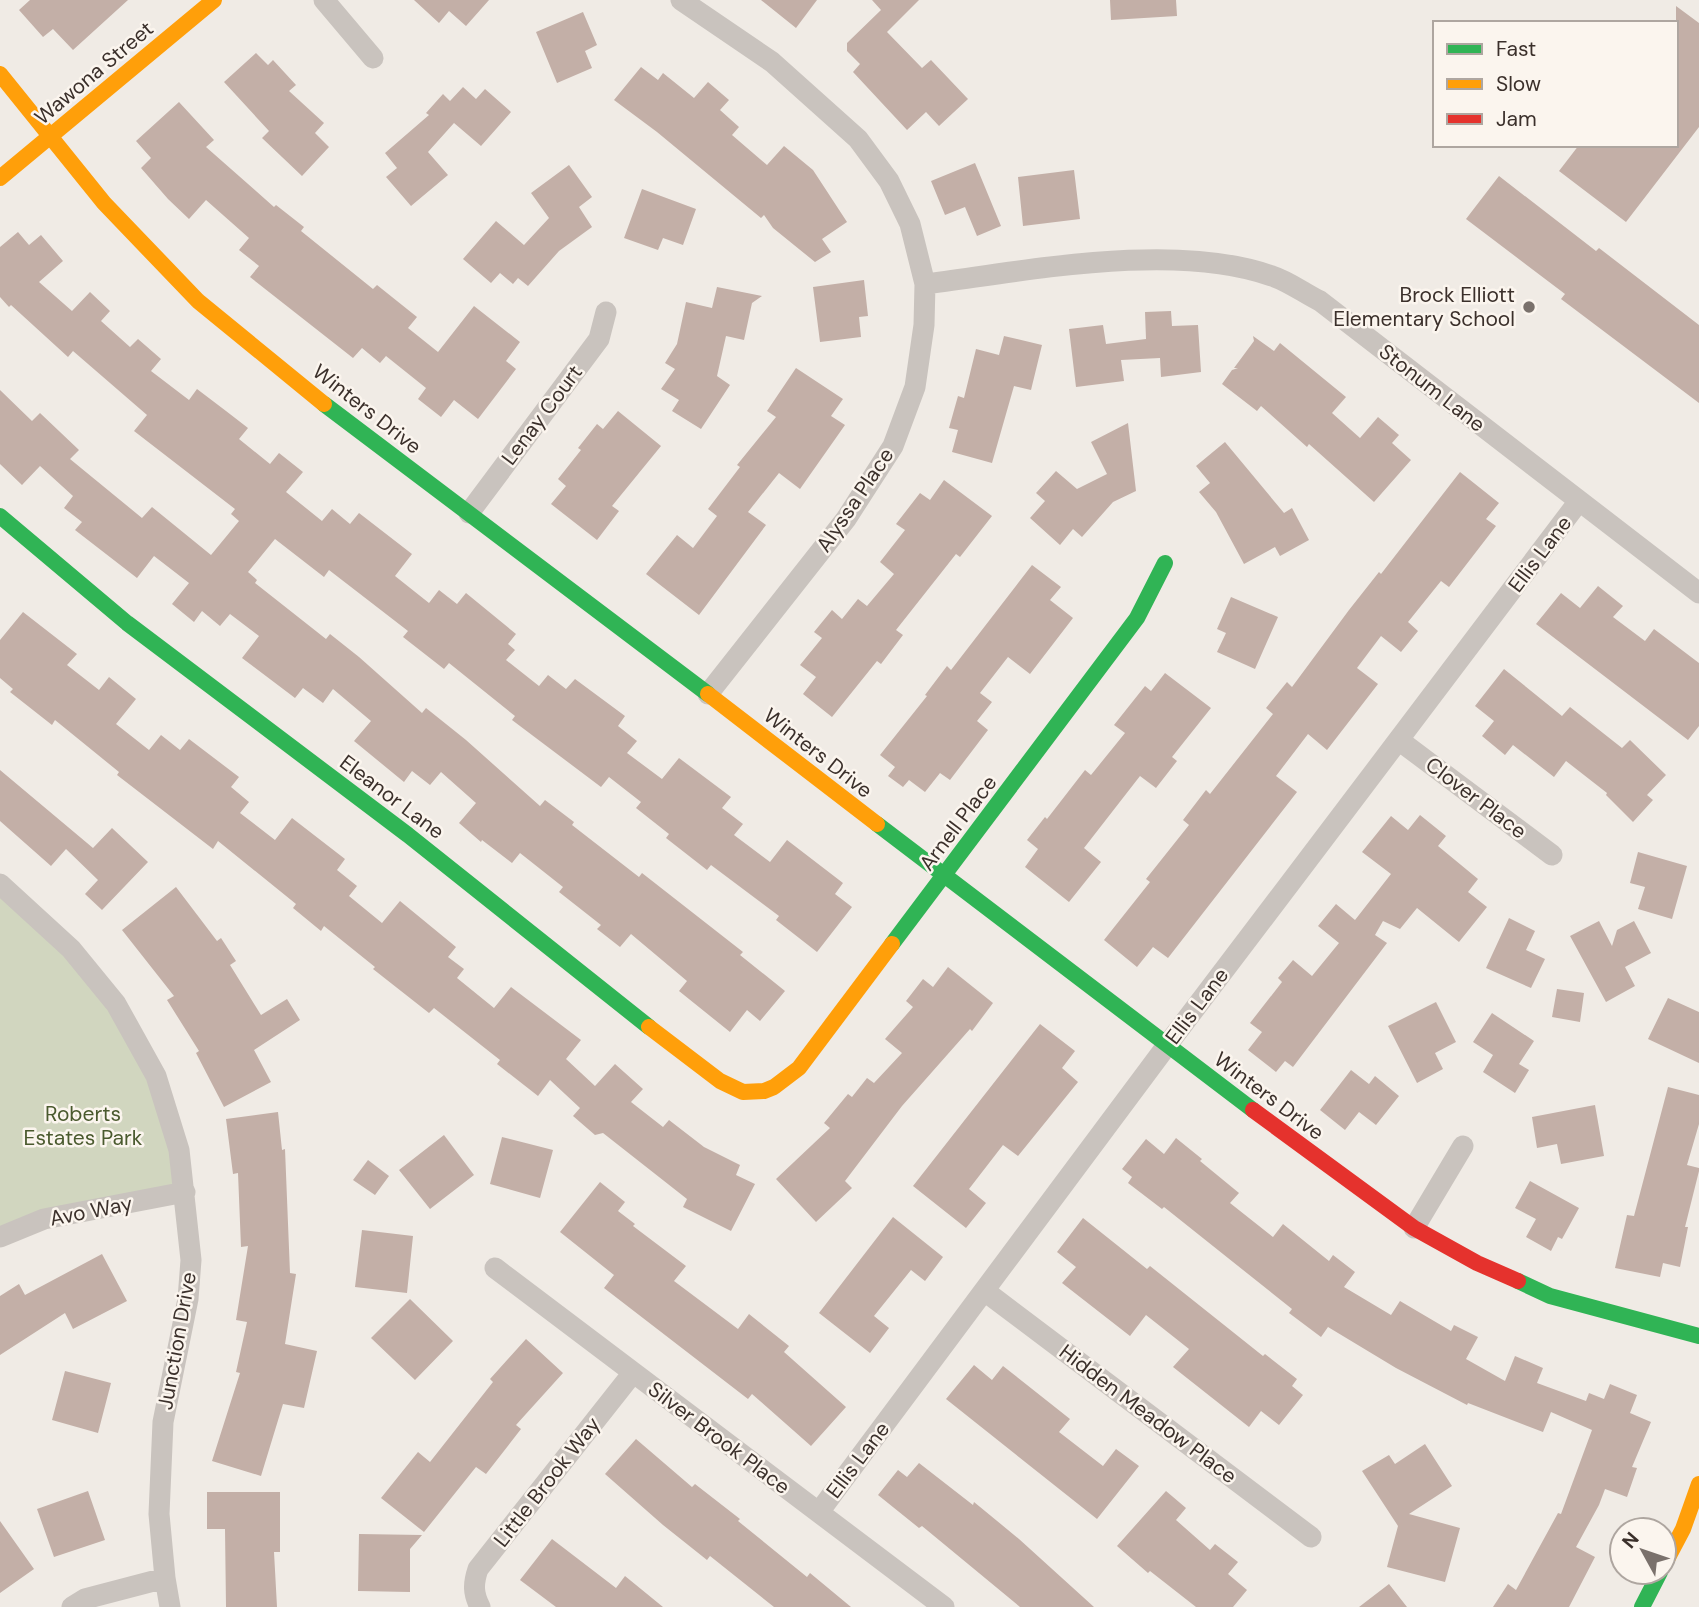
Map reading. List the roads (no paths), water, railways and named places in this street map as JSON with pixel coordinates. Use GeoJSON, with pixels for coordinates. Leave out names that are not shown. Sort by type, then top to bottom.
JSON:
{"type":"FeatureCollection","features":[{"type":"Feature","properties":{"kind":"street","name":"Wawona Street"},"geometry":{"type":"LineString","coordinates":[[0,178],[214,0]]}},
{"type":"Feature","properties":{"kind":"street"},"geometry":{"type":"LineString","coordinates":[[324,0],[373,58]]}},
{"type":"Feature","properties":{"kind":"street","name":"Alyssa Place"},"geometry":{"type":"LineString","coordinates":[[681,0],[772,62],[858,139],[890,181],[910,224],[925,284],[924,325],[915,387],[893,446],[846,519],[708,694]]}},
{"type":"Feature","properties":{"kind":"street","name":"Winters Drive"},"geometry":{"type":"LineString","coordinates":[[0,74],[104,203],[198,301],[342,418],[1224,1089],[1414,1228],[1477,1264],[1550,1296],[1699,1336]]}},
{"type":"Feature","properties":{"kind":"street","name":"Stonum Lane"},"geometry":{"type":"LineString","coordinates":[[925,284],[1075,264],[1155,260],[1227,264],[1273,276],[1320,301],[1699,593]]}},
{"type":"Feature","properties":{"kind":"street","name":"Lenay Court"},"geometry":{"type":"LineString","coordinates":[[469,513],[599,340],[606,312]]}},
{"type":"Feature","properties":{"kind":"street","name":"Ellis Lane"},"geometry":{"type":"LineString","coordinates":[[819,1512],[1167,1045],[1400,741],[1579,501]]}},
{"type":"Feature","properties":{"kind":"street","name":"Eleanor Lane"},"geometry":{"type":"LineString","coordinates":[[0,516],[127,623],[408,835],[706,1072],[731,1088],[752,1094],[766,1091]]}},
{"type":"Feature","properties":{"kind":"street","name":"Arnell Place"},"geometry":{"type":"LineString","coordinates":[[766,1091],[783,1083],[799,1068],[944,877],[1137,618],[1165,563]]}},
{"type":"Feature","properties":{"kind":"street","name":"Clover Place"},"geometry":{"type":"LineString","coordinates":[[1400,741],[1552,855]]}},
{"type":"Feature","properties":{"kind":"street","name":"Junction Drive"},"geometry":{"type":"LineString","coordinates":[[0,884],[71,949],[117,1004],[156,1076],[179,1150],[191,1260],[188,1299],[163,1422],[159,1514],[170,1607]]}},
{"type":"Feature","properties":{"kind":"street"},"geometry":{"type":"LineString","coordinates":[[1414,1228],[1463,1146]]}},
{"type":"Feature","properties":{"kind":"street","name":"Avo Way"},"geometry":{"type":"LineString","coordinates":[[0,1237],[44,1219],[185,1192]]}},
{"type":"Feature","properties":{"kind":"street","name":"Silver Brook Place"},"geometry":{"type":"LineString","coordinates":[[495,1268],[944,1607]]}},
{"type":"Feature","properties":{"kind":"street","name":"Hidden Meadow Place"},"geometry":{"type":"LineString","coordinates":[[985,1292],[1311,1537]]}},
{"type":"Feature","properties":{"kind":"street","name":"Little Brook Way"},"geometry":{"type":"LineString","coordinates":[[477,1601],[474,1581],[478,1569],[632,1374]]}},
{"type":"Feature","properties":{"kind":"street"},"geometry":{"type":"LineString","coordinates":[[1678,1538],[1699,1484]]}},
{"type":"Feature","properties":{"kind":"street"},"geometry":{"type":"LineString","coordinates":[[72,1607],[85,1599],[165,1578]]}},
{"type":"Feature","properties":{"kind":"street"},"geometry":{"type":"LineString","coordinates":[[1642,1607],[1653,1586]]}},
{"type":"Feature","properties":{"kind":"place","name":"Brock Elliott Elementary School"},"geometry":{"type":"Point","coordinates":[1529,307]}},
{"type":"Feature","properties":{"kind":"park label","name":"Roberts Estates Park"},"geometry":{"type":"Point","coordinates":[83,1126]}}]}
